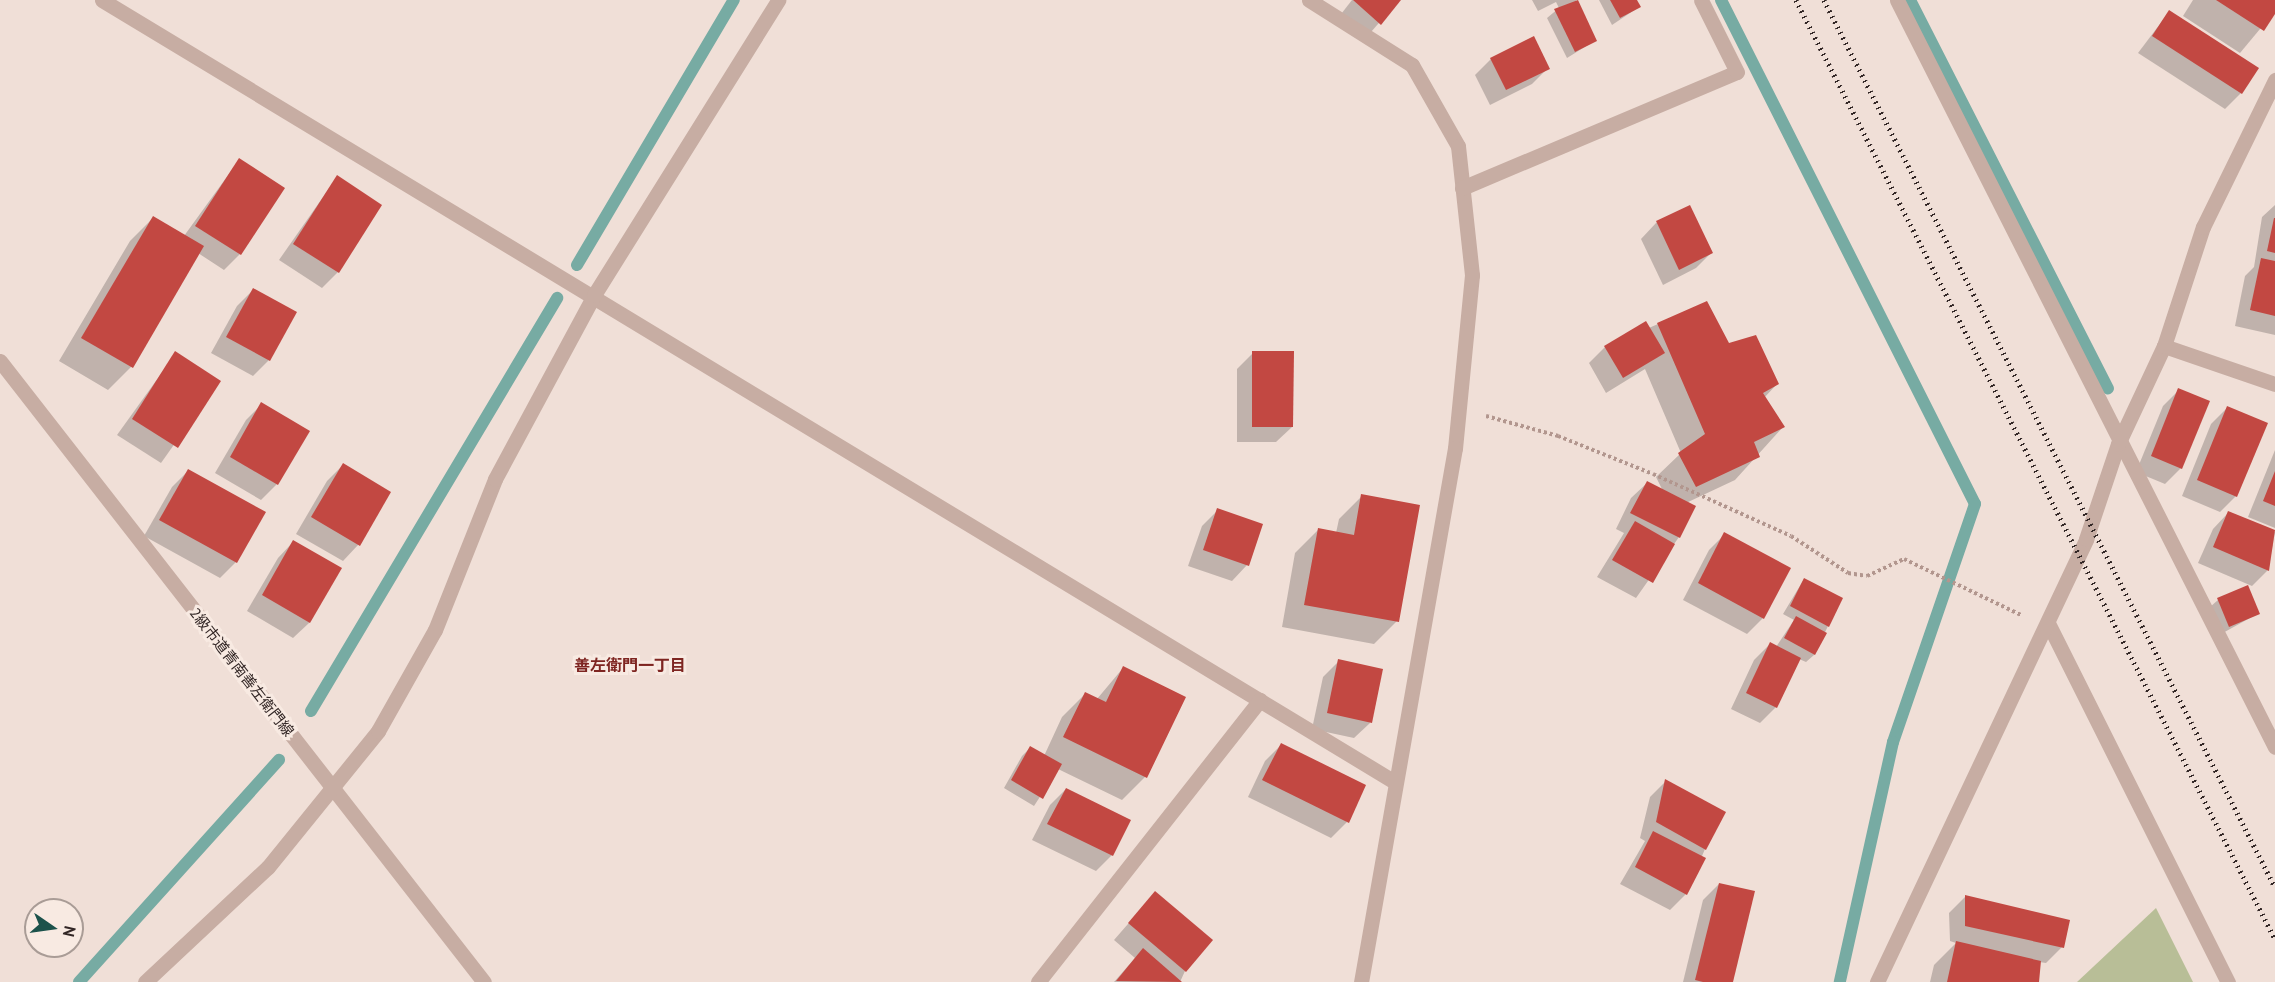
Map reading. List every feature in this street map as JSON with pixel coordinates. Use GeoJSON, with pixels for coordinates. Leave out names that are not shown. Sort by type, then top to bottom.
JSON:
{"type":"FeatureCollection","features":[{"type":"Feature","properties":{"kind":"street"},"geometry":{"type":"LineString","coordinates":[[102,0],[594,295],[1395,782]]}},
{"type":"Feature","properties":{"kind":"street"},"geometry":{"type":"LineString","coordinates":[[145,982],[268,867],[378,731],[435,630],[495,479],[594,295],[778,0]]}},
{"type":"Feature","properties":{"kind":"street"},"geometry":{"type":"LineString","coordinates":[[1309,0],[1412,65],[1458,146],[1472,275],[1459,408],[1361,982]]}},
{"type":"Feature","properties":{"kind":"street"},"geometry":{"type":"LineString","coordinates":[[1462,188],[1737,72],[1701,0]]}},
{"type":"Feature","properties":{"kind":"street"},"geometry":{"type":"LineString","coordinates":[[1897,0],[2118,444],[2275,747]]}},
{"type":"Feature","properties":{"kind":"street"},"geometry":{"type":"LineString","coordinates":[[1877,982],[2086,539],[2118,444],[2164,346],[2203,227],[2275,80]]}},
{"type":"Feature","properties":{"kind":"street"},"geometry":{"type":"LineString","coordinates":[[2164,346],[2275,384]]}},
{"type":"Feature","properties":{"kind":"street","name":"2級市道青南善左衛門線"},"geometry":{"type":"LineString","coordinates":[[0,361],[484,982]]}},
{"type":"Feature","properties":{"kind":"street"},"geometry":{"type":"LineString","coordinates":[[2046,625],[2228,982]]}},
{"type":"Feature","properties":{"kind":"street"},"geometry":{"type":"LineString","coordinates":[[1038,982],[1260,700]]}},
{"type":"Feature","properties":{"kind":"path"},"geometry":{"type":"LineString","coordinates":[[1459,408],[1557,436],[1653,474],[1791,536],[1848,573],[1867,576],[1904,559],[2046,625]]}},
{"type":"Feature","properties":{"kind":"green space"},"geometry":{"type":"Polygon","coordinates":[[[2156,908],[2193,982],[2077,982],[2156,908]]]}},
{"type":"Feature","properties":{"kind":"building"},"geometry":{"type":"Polygon","coordinates":[[[1353,0],[1401,0],[1381,25],[1353,0]]]}},
{"type":"Feature","properties":{"kind":"building"},"geometry":{"type":"Polygon","coordinates":[[[1578,0],[1597,41],[1575,52],[1554,9],[1578,0]]]}},
{"type":"Feature","properties":{"kind":"building"},"geometry":{"type":"Polygon","coordinates":[[[1610,0],[1637,0],[1641,7],[1620,18],[1610,0]]]}},
{"type":"Feature","properties":{"kind":"building"},"geometry":{"type":"Polygon","coordinates":[[[2216,0],[2275,0],[2275,14],[2264,31],[2216,0]]]}},
{"type":"Feature","properties":{"kind":"building"},"geometry":{"type":"Polygon","coordinates":[[[2169,10],[2259,68],[2242,94],[2152,36],[2169,10]]]}},
{"type":"Feature","properties":{"kind":"building"},"geometry":{"type":"Polygon","coordinates":[[[1534,36],[1550,69],[1506,90],[1490,58],[1534,36]]]}},
{"type":"Feature","properties":{"kind":"building"},"geometry":{"type":"Polygon","coordinates":[[[239,158],[285,188],[241,255],[195,226],[239,158]]]}},
{"type":"Feature","properties":{"kind":"building"},"geometry":{"type":"Polygon","coordinates":[[[337,175],[382,205],[339,273],[293,244],[337,175]]]}},
{"type":"Feature","properties":{"kind":"building"},"geometry":{"type":"Polygon","coordinates":[[[1690,205],[1713,253],[1679,270],[1656,221],[1690,205]]]}},
{"type":"Feature","properties":{"kind":"building"},"geometry":{"type":"Polygon","coordinates":[[[153,216],[204,246],[133,368],[81,338],[153,216]]]}},
{"type":"Feature","properties":{"kind":"building"},"geometry":{"type":"Polygon","coordinates":[[[2275,218],[2275,253],[2267,251],[2275,218]]]}},
{"type":"Feature","properties":{"kind":"building"},"geometry":{"type":"Polygon","coordinates":[[[2261,258],[2275,261],[2275,316],[2250,310],[2261,258]]]}},
{"type":"Feature","properties":{"kind":"building"},"geometry":{"type":"Polygon","coordinates":[[[253,288],[297,312],[270,361],[226,337],[253,288]]]}},
{"type":"Feature","properties":{"kind":"building"},"geometry":{"type":"Polygon","coordinates":[[[1707,301],[1729,343],[1756,335],[1779,384],[1763,393],[1785,427],[1754,442],[1760,457],[1696,487],[1678,453],[1705,434],[1657,323],[1707,301]]]}},
{"type":"Feature","properties":{"kind":"building"},"geometry":{"type":"Polygon","coordinates":[[[1646,321],[1665,353],[1623,378],[1604,346],[1646,321]]]}},
{"type":"Feature","properties":{"kind":"building"},"geometry":{"type":"Polygon","coordinates":[[[175,351],[221,381],[178,448],[132,419],[175,351]]]}},
{"type":"Feature","properties":{"kind":"building"},"geometry":{"type":"Polygon","coordinates":[[[1252,351],[1294,351],[1293,427],[1252,427],[1252,351]]]}},
{"type":"Feature","properties":{"kind":"building"},"geometry":{"type":"Polygon","coordinates":[[[2178,388],[2210,401],[2182,469],[2151,456],[2178,388]]]}},
{"type":"Feature","properties":{"kind":"building"},"geometry":{"type":"Polygon","coordinates":[[[261,402],[310,431],[278,485],[230,457],[261,402]]]}},
{"type":"Feature","properties":{"kind":"building"},"geometry":{"type":"Polygon","coordinates":[[[2227,406],[2268,423],[2237,497],[2197,480],[2227,406]]]}},
{"type":"Feature","properties":{"kind":"building"},"geometry":{"type":"Polygon","coordinates":[[[343,463],[391,492],[360,546],[311,517],[343,463]]]}},
{"type":"Feature","properties":{"kind":"building"},"geometry":{"type":"Polygon","coordinates":[[[188,469],[266,512],[237,563],[159,520],[188,469]]]}},
{"type":"Feature","properties":{"kind":"building"},"geometry":{"type":"Polygon","coordinates":[[[2275,471],[2275,506],[2263,501],[2275,471]]]}},
{"type":"Feature","properties":{"kind":"building"},"geometry":{"type":"Polygon","coordinates":[[[1647,481],[1696,506],[1680,538],[1630,513],[1647,481]]]}},
{"type":"Feature","properties":{"kind":"building"},"geometry":{"type":"Polygon","coordinates":[[[1361,494],[1420,505],[1399,622],[1304,605],[1318,528],[1354,535],[1361,494]]]}},
{"type":"Feature","properties":{"kind":"building"},"geometry":{"type":"Polygon","coordinates":[[[1217,508],[1263,524],[1249,566],[1203,550],[1217,508]]]}},
{"type":"Feature","properties":{"kind":"building"},"geometry":{"type":"Polygon","coordinates":[[[2228,511],[2275,530],[2269,571],[2213,547],[2228,511]]]}},
{"type":"Feature","properties":{"kind":"building"},"geometry":{"type":"Polygon","coordinates":[[[1635,521],[1675,544],[1653,583],[1612,560],[1635,521]]]}},
{"type":"Feature","properties":{"kind":"building"},"geometry":{"type":"Polygon","coordinates":[[[1724,532],[1791,568],[1764,619],[1698,583],[1724,532]]]}},
{"type":"Feature","properties":{"kind":"building"},"geometry":{"type":"Polygon","coordinates":[[[293,540],[342,568],[310,623],[262,595],[293,540]]]}},
{"type":"Feature","properties":{"kind":"building"},"geometry":{"type":"Polygon","coordinates":[[[1804,578],[1843,598],[1829,627],[1790,606],[1804,578]]]}},
{"type":"Feature","properties":{"kind":"building"},"geometry":{"type":"Polygon","coordinates":[[[2248,585],[2260,614],[2229,627],[2217,598],[2248,585]]]}},
{"type":"Feature","properties":{"kind":"building"},"geometry":{"type":"Polygon","coordinates":[[[1796,616],[1827,633],[1815,655],[1784,638],[1796,616]]]}},
{"type":"Feature","properties":{"kind":"building"},"geometry":{"type":"Polygon","coordinates":[[[1770,642],[1801,658],[1777,708],[1746,693],[1770,642]]]}},
{"type":"Feature","properties":{"kind":"building"},"geometry":{"type":"Polygon","coordinates":[[[1338,659],[1383,669],[1372,723],[1327,713],[1338,659]]]}},
{"type":"Feature","properties":{"kind":"building"},"geometry":{"type":"Polygon","coordinates":[[[1123,666],[1186,697],[1147,778],[1063,737],[1085,692],[1106,702],[1123,666]]]}},
{"type":"Feature","properties":{"kind":"building"},"geometry":{"type":"Polygon","coordinates":[[[1281,743],[1366,785],[1349,823],[1262,780],[1281,743]]]}},
{"type":"Feature","properties":{"kind":"building"},"geometry":{"type":"Polygon","coordinates":[[[1030,746],[1062,764],[1043,799],[1011,780],[1030,746]]]}},
{"type":"Feature","properties":{"kind":"building"},"geometry":{"type":"Polygon","coordinates":[[[1665,779],[1726,812],[1706,850],[1656,822],[1665,779]]]}},
{"type":"Feature","properties":{"kind":"building"},"geometry":{"type":"Polygon","coordinates":[[[1066,788],[1131,820],[1113,856],[1047,824],[1066,788]]]}},
{"type":"Feature","properties":{"kind":"building"},"geometry":{"type":"Polygon","coordinates":[[[1653,831],[1706,858],[1687,895],[1635,867],[1653,831]]]}},
{"type":"Feature","properties":{"kind":"building"},"geometry":{"type":"Polygon","coordinates":[[[1719,883],[1755,891],[1733,982],[1703,982],[1695,980],[1719,883]]]}},
{"type":"Feature","properties":{"kind":"building"},"geometry":{"type":"Polygon","coordinates":[[[1155,891],[1213,940],[1186,972],[1128,923],[1155,891]]]}},
{"type":"Feature","properties":{"kind":"building"},"geometry":{"type":"Polygon","coordinates":[[[1965,895],[2070,920],[2064,948],[1965,926],[1965,895]]]}},
{"type":"Feature","properties":{"kind":"building"},"geometry":{"type":"Polygon","coordinates":[[[1956,941],[2041,961],[2039,982],[1947,982],[1956,941]]]}},
{"type":"Feature","properties":{"kind":"building"},"geometry":{"type":"Polygon","coordinates":[[[1143,948],[1182,982],[1116,981],[1143,948]]]}},
{"type":"Feature","properties":{"kind":"waterway"},"geometry":{"type":"LineString","coordinates":[[577,265],[734,0]]}},
{"type":"Feature","properties":{"kind":"waterway"},"geometry":{"type":"LineString","coordinates":[[1721,0],[1975,504],[1893,742],[1840,982]]}},
{"type":"Feature","properties":{"kind":"waterway"},"geometry":{"type":"LineString","coordinates":[[1910,0],[2108,388]]}},
{"type":"Feature","properties":{"kind":"waterway"},"geometry":{"type":"LineString","coordinates":[[311,711],[557,298]]}},
{"type":"Feature","properties":{"kind":"waterway"},"geometry":{"type":"LineString","coordinates":[[79,982],[279,760]]}},
{"type":"Feature","properties":{"kind":"railway"},"geometry":{"type":"LineString","coordinates":[[1796,0],[2275,939]]}},
{"type":"Feature","properties":{"kind":"railway"},"geometry":{"type":"LineString","coordinates":[[1824,0],[2275,887]]}},
{"type":"Feature","properties":{"kind":"district","name":"善左衛門一丁目"},"geometry":{"type":"Point","coordinates":[630,665]}}]}
